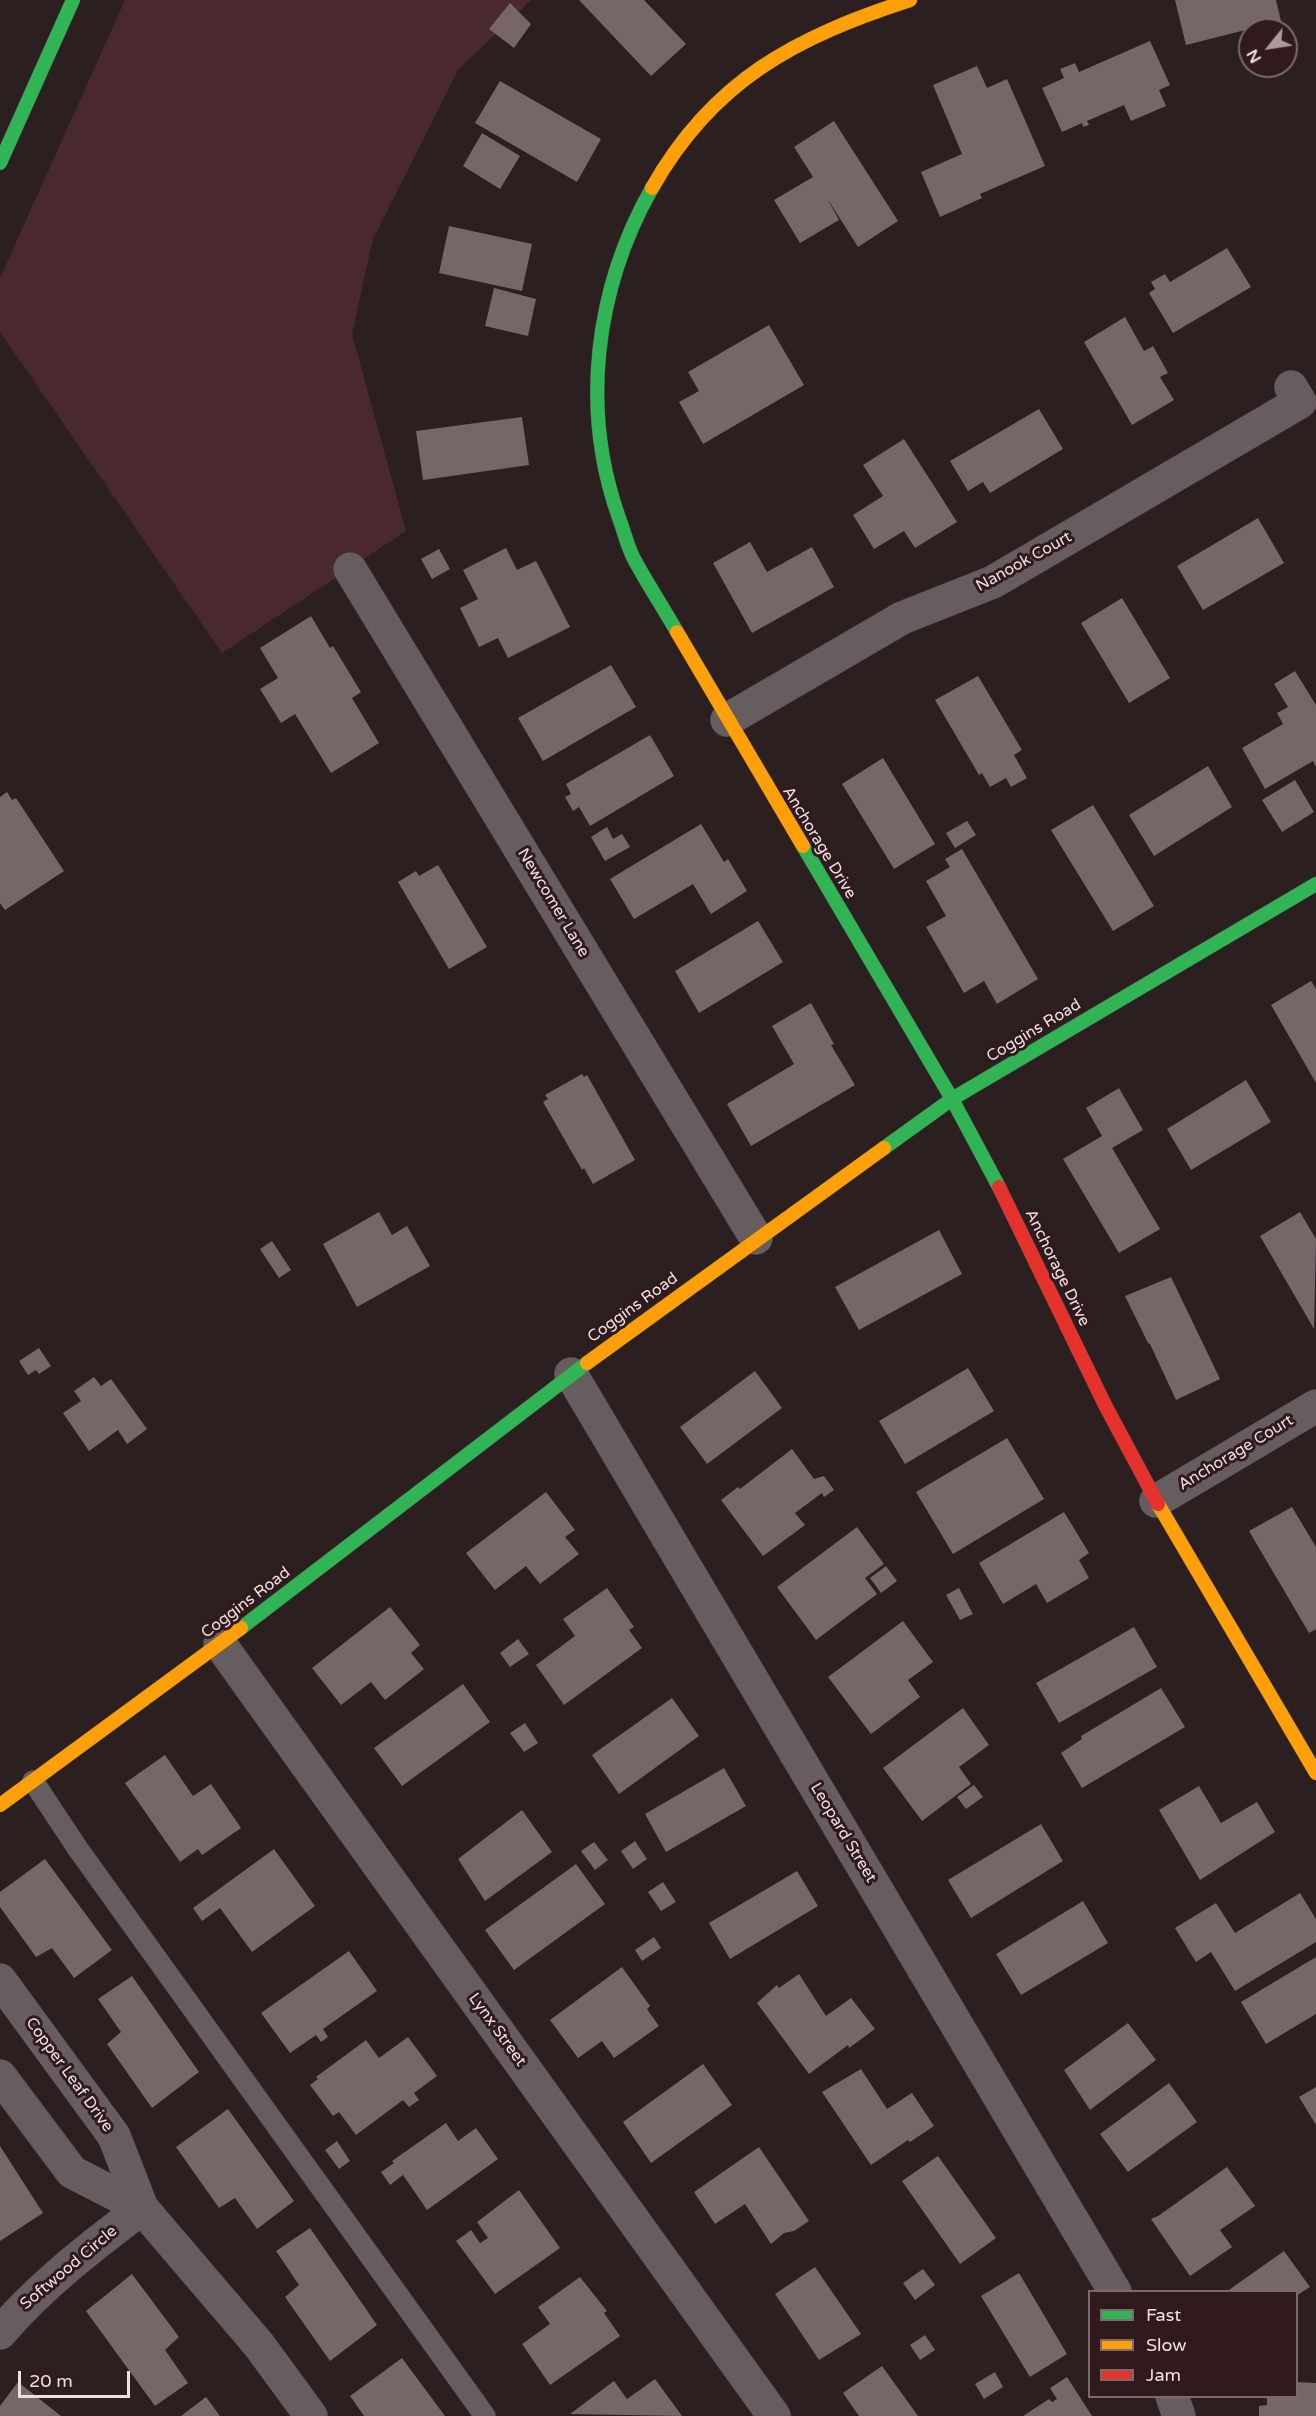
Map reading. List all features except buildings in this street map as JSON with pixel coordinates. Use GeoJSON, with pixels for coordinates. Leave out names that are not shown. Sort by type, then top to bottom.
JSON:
{"type":"FeatureCollection","features":[{"type":"Feature","properties":{"kind":"main road"},"geometry":{"type":"LineString","coordinates":[[0,163],[73,0]]}},
{"type":"Feature","properties":{"kind":"main road","name":"Anchorage Drive"},"geometry":{"type":"LineString","coordinates":[[910,0],[835,25],[783,52],[732,90],[687,135],[648,192],[622,245],[605,304],[596,370],[598,432],[609,489],[633,556],[727,720],[952,1099],[995,1178],[1105,1405],[1156,1501],[1316,1773]]}},
{"type":"Feature","properties":{"kind":"main road","name":"Coggins Road"},"geometry":{"type":"LineString","coordinates":[[0,1805],[220,1644],[571,1374],[756,1238],[952,1099],[1316,884]]}},
{"type":"Feature","properties":{"kind":"street","name":"Nanook Court"},"geometry":{"type":"LineString","coordinates":[[727,720],[902,618],[993,582],[1300,402],[1291,387]]}},
{"type":"Feature","properties":{"kind":"street","name":"Newcomer Lane"},"geometry":{"type":"LineString","coordinates":[[350,569],[756,1238]]}},
{"type":"Feature","properties":{"kind":"street","name":"Leopard Street"},"geometry":{"type":"LineString","coordinates":[[571,1374],[1114,2290]]}},
{"type":"Feature","properties":{"kind":"street","name":"Anchorage Court"},"geometry":{"type":"LineString","coordinates":[[1156,1501],[1316,1406]]}},
{"type":"Feature","properties":{"kind":"street","name":"Lynx Street"},"geometry":{"type":"LineString","coordinates":[[220,1644],[774,2416]]}},
{"type":"Feature","properties":{"kind":"street","name":"Copper Leaf Drive"},"geometry":{"type":"LineString","coordinates":[[0,1980],[114,2136],[142,2208],[259,2345],[311,2416]]}},
{"type":"Feature","properties":{"kind":"street","name":"Copper Leaf Drive"},"geometry":{"type":"LineString","coordinates":[[0,2076],[72,2172],[142,2208]]}},
{"type":"Feature","properties":{"kind":"street","name":"Softwood Circle"},"geometry":{"type":"LineString","coordinates":[[0,2333],[21,2308],[142,2208]]}},
{"type":"Feature","properties":{"kind":"street"},"geometry":{"type":"LineString","coordinates":[[1172,2398],[1179,2416]]}},
{"type":"Feature","properties":{"kind":"lane"},"geometry":{"type":"LineString","coordinates":[[33,1781],[78,1849],[485,2416]]}},
{"type":"Feature","properties":{"kind":"shaded area"},"geometry":{"type":"Polygon","coordinates":[[[125,0],[531,0],[458,70],[373,239],[352,334],[406,531],[222,653],[0,332],[0,278],[125,0]]]}},
{"type":"Feature","properties":{"kind":"traffic: fast"},"geometry":{"type":"LineString","coordinates":[[0,163],[73,0]]}},
{"type":"Feature","properties":{"kind":"traffic: fast"},"geometry":{"type":"LineString","coordinates":[[652,188],[617,267],[606,308],[597,392],[600,435],[607,477],[627,543],[677,632]]}},
{"type":"Feature","properties":{"kind":"traffic: fast"},"geometry":{"type":"LineString","coordinates":[[803,846],[952,1099],[999,1187]]}},
{"type":"Feature","properties":{"kind":"traffic: fast"},"geometry":{"type":"LineString","coordinates":[[884,1148],[952,1099],[1316,884]]}},
{"type":"Feature","properties":{"kind":"traffic: fast"},"geometry":{"type":"LineString","coordinates":[[241,1628],[587,1363]]}},
{"type":"Feature","properties":{"kind":"traffic: slow"},"geometry":{"type":"LineString","coordinates":[[652,188],[676,150],[702,118],[730,91],[761,67],[794,47],[830,30],[910,0]]}},
{"type":"Feature","properties":{"kind":"traffic: slow"},"geometry":{"type":"LineString","coordinates":[[677,632],[803,846]]}},
{"type":"Feature","properties":{"kind":"traffic: slow"},"geometry":{"type":"LineString","coordinates":[[587,1363],[884,1148]]}},
{"type":"Feature","properties":{"kind":"traffic: slow"},"geometry":{"type":"LineString","coordinates":[[1158,1504],[1316,1773]]}},
{"type":"Feature","properties":{"kind":"traffic: slow"},"geometry":{"type":"LineString","coordinates":[[0,1805],[241,1628]]}},
{"type":"Feature","properties":{"kind":"traffic: jam"},"geometry":{"type":"LineString","coordinates":[[999,1187],[1105,1405],[1158,1504]]}}]}
